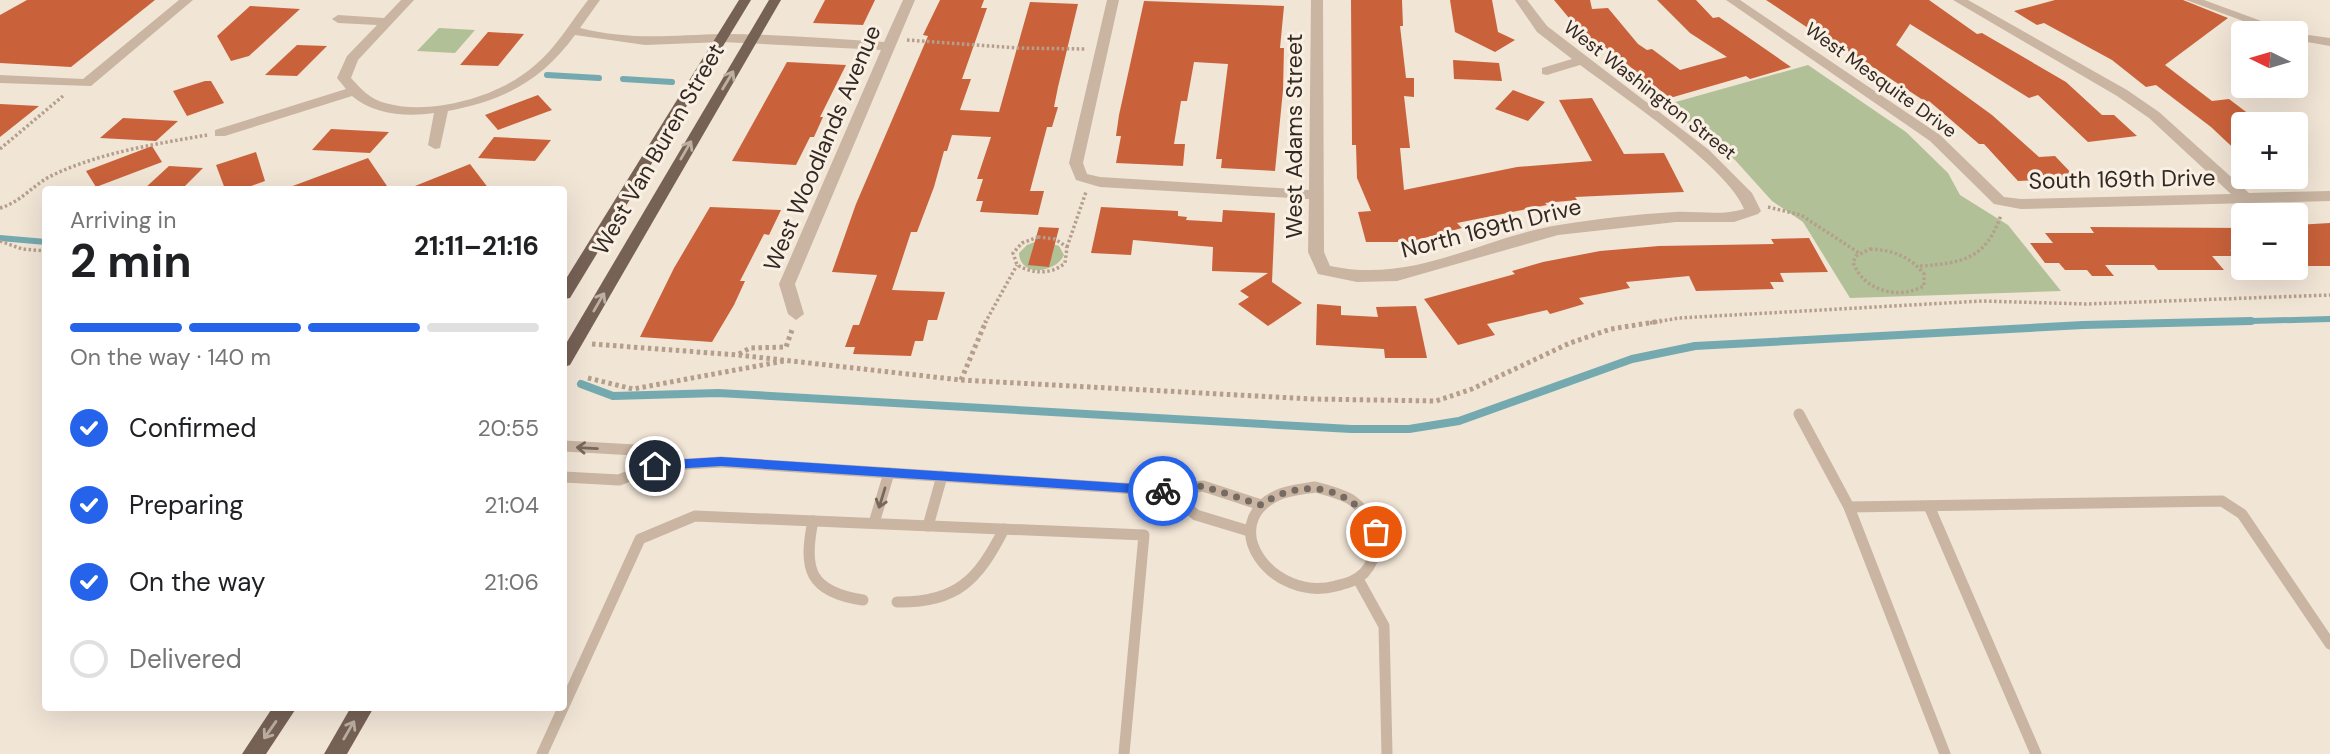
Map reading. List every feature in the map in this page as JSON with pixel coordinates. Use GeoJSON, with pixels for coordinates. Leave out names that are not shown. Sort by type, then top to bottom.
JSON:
{"type":"FeatureCollection","features":[{"type":"Feature","properties":{"kind":"main road","name":"West Van Buren Street"},"geometry":{"type":"LineString","coordinates":[[567,289],[745,0]]}},
{"type":"Feature","properties":{"kind":"main road","name":"West Van Buren Street"},"geometry":{"type":"LineString","coordinates":[[567,356],[775,0]]}},
{"type":"Feature","properties":{"kind":"main road"},"geometry":{"type":"LineString","coordinates":[[253,754],[283,711]]}},
{"type":"Feature","properties":{"kind":"main road"},"geometry":{"type":"LineString","coordinates":[[335,754],[361,711]]}},
{"type":"Feature","properties":{"kind":"street"},"geometry":{"type":"LineString","coordinates":[[0,79],[86,83],[187,0]]}},
{"type":"Feature","properties":{"kind":"street"},"geometry":{"type":"LineString","coordinates":[[408,0],[352,59],[344,78],[351,92],[369,105],[404,110],[442,108],[476,99],[528,77],[594,0]]}},
{"type":"Feature","properties":{"kind":"street","name":"West Woodlands Avenue"},"geometry":{"type":"LineString","coordinates":[[796,314],[787,284],[909,0]]}},
{"type":"Feature","properties":{"kind":"street"},"geometry":{"type":"LineString","coordinates":[[1113,0],[1076,163],[1087,179],[1316,195]]}},
{"type":"Feature","properties":{"kind":"street","name":"West Adams Street"},"geometry":{"type":"LineString","coordinates":[[1317,0],[1316,252],[1324,270]]}},
{"type":"Feature","properties":{"kind":"street","name":"West Washington Street"},"geometry":{"type":"LineString","coordinates":[[1521,0],[1542,29],[1704,153],[1747,196],[1752,208]]}},
{"type":"Feature","properties":{"kind":"street","name":"West Mesquite Drive"},"geometry":{"type":"LineString","coordinates":[[1732,0],[1936,138],[1999,201]]}},
{"type":"Feature","properties":{"kind":"street"},"geometry":{"type":"LineString","coordinates":[[1959,0],[2122,93],[2154,115],[2246,199]]}},
{"type":"Feature","properties":{"kind":"street"},"geometry":{"type":"LineString","coordinates":[[2192,0],[2253,21]]}},
{"type":"Feature","properties":{"kind":"street"},"geometry":{"type":"LineString","coordinates":[[338,19],[387,22]]}},
{"type":"Feature","properties":{"kind":"street"},"geometry":{"type":"LineString","coordinates":[[570,30],[592,37],[697,42],[722,38],[890,42]]}},
{"type":"Feature","properties":{"kind":"street"},"geometry":{"type":"LineString","coordinates":[[2308,38],[2330,42]]}},
{"type":"Feature","properties":{"kind":"street"},"geometry":{"type":"LineString","coordinates":[[1547,71],[1582,60]]}},
{"type":"Feature","properties":{"kind":"street"},"geometry":{"type":"LineString","coordinates":[[220,133],[351,92]]}},
{"type":"Feature","properties":{"kind":"street"},"geometry":{"type":"LineString","coordinates":[[435,145],[442,108]]}},
{"type":"Feature","properties":{"kind":"street","name":"South 169th Drive"},"geometry":{"type":"LineString","coordinates":[[1999,201],[2021,204],[2330,196]]}},
{"type":"Feature","properties":{"kind":"street","name":"North 169th Drive"},"geometry":{"type":"LineString","coordinates":[[1324,270],[1357,277],[1397,276],[1558,230],[1676,217],[1734,217],[1752,208]]}},
{"type":"Feature","properties":{"kind":"lane"},"geometry":{"type":"LineString","coordinates":[[1799,414],[1849,507],[1945,754]]}},
{"type":"Feature","properties":{"kind":"lane"},"geometry":{"type":"LineString","coordinates":[[567,446],[635,450],[655,466]]}},
{"type":"Feature","properties":{"kind":"lane"},"geometry":{"type":"LineString","coordinates":[[567,477],[619,480],[655,466],[721,462],[1168,491],[1203,486],[1261,505]]}},
{"type":"Feature","properties":{"kind":"lane"},"geometry":{"type":"LineString","coordinates":[[874,523],[889,473]]}},
{"type":"Feature","properties":{"kind":"lane"},"geometry":{"type":"LineString","coordinates":[[928,526],[942,476]]}},
{"type":"Feature","properties":{"kind":"lane"},"geometry":{"type":"LineString","coordinates":[[1305,488],[1336,492],[1354,502],[1368,515],[1376,532],[1377,549],[1371,566],[1358,579],[1340,588],[1318,591],[1296,588],[1276,579],[1261,565],[1251,548],[1249,531],[1253,517],[1261,505],[1276,495],[1305,488]]}},
{"type":"Feature","properties":{"kind":"lane"},"geometry":{"type":"LineString","coordinates":[[1168,491],[1196,515],[1249,531]]}},
{"type":"Feature","properties":{"kind":"lane"},"geometry":{"type":"LineString","coordinates":[[1849,507],[2222,501],[2242,514],[2330,644]]}},
{"type":"Feature","properties":{"kind":"lane"},"geometry":{"type":"LineString","coordinates":[[1929,506],[2036,754]]}},
{"type":"Feature","properties":{"kind":"lane"},"geometry":{"type":"LineString","coordinates":[[567,699],[640,539],[695,516],[1144,535],[1124,754]]}},
{"type":"Feature","properties":{"kind":"lane"},"geometry":{"type":"LineString","coordinates":[[813,521],[807,559],[813,577],[831,591],[863,600]]}},
{"type":"Feature","properties":{"kind":"lane"},"geometry":{"type":"LineString","coordinates":[[897,602],[911,603],[948,596],[971,582],[986,566],[1004,529]]}},
{"type":"Feature","properties":{"kind":"lane"},"geometry":{"type":"LineString","coordinates":[[1358,579],[1384,626],[1387,754]]}},
{"type":"Feature","properties":{"kind":"lane"},"geometry":{"type":"LineString","coordinates":[[542,754],[562,711]]}},
{"type":"Feature","properties":{"kind":"path"},"geometry":{"type":"LineString","coordinates":[[890,42],[1102,51]]}},
{"type":"Feature","properties":{"kind":"path"},"geometry":{"type":"LineString","coordinates":[[0,149],[62,96],[86,83]]}},
{"type":"Feature","properties":{"kind":"path"},"geometry":{"type":"LineString","coordinates":[[0,208],[12,205],[44,178],[105,155],[220,133]]}},
{"type":"Feature","properties":{"kind":"path"},"geometry":{"type":"LineString","coordinates":[[1067,247],[1055,239],[1029,239],[1013,253],[1017,265],[1030,272],[1049,272],[1064,264],[1068,259],[1067,247],[1087,179]]}},
{"type":"Feature","properties":{"kind":"path"},"geometry":{"type":"LineString","coordinates":[[1920,267],[1951,263],[1984,251],[1991,243],[1998,223],[1999,201]]}},
{"type":"Feature","properties":{"kind":"path"},"geometry":{"type":"LineString","coordinates":[[1752,208],[1801,215],[1860,253]]}},
{"type":"Feature","properties":{"kind":"path"},"geometry":{"type":"LineString","coordinates":[[0,241],[22,249],[42,251]]}},
{"type":"Feature","properties":{"kind":"path"},"geometry":{"type":"LineString","coordinates":[[1870,249],[1891,251],[1920,267],[1924,274],[1924,286],[1905,293],[1876,288],[1858,275],[1853,262],[1860,253],[1870,249]]}},
{"type":"Feature","properties":{"kind":"path"},"geometry":{"type":"LineString","coordinates":[[961,380],[987,318],[1017,265]]}},
{"type":"Feature","properties":{"kind":"path"},"geometry":{"type":"LineString","coordinates":[[1905,293],[1914,306]]}},
{"type":"Feature","properties":{"kind":"path"},"geometry":{"type":"LineString","coordinates":[[575,344],[795,360],[863,371],[961,380],[1312,399],[1436,401],[1472,389],[1570,343],[1612,329],[1679,318],[1982,301],[2086,304],[2330,295]]}},
{"type":"Feature","properties":{"kind":"path"},"geometry":{"type":"LineString","coordinates":[[738,355],[753,346],[776,349],[786,347],[796,314]]}},
{"type":"Feature","properties":{"kind":"path"},"geometry":{"type":"LineString","coordinates":[[588,378],[633,389],[758,364],[795,360]]}},
{"type":"Feature","properties":{"kind":"green space"},"geometry":{"type":"Polygon","coordinates":[[[439,28],[475,30],[455,53],[417,51],[439,28]]]}},
{"type":"Feature","properties":{"kind":"green space"},"geometry":{"type":"Polygon","coordinates":[[[1808,65],[1906,132],[1948,173],[1960,195],[2008,225],[2061,291],[1850,298],[1803,222],[1772,201],[1735,160],[1665,105],[1808,65]]]}},
{"type":"Feature","properties":{"kind":"green space"},"geometry":{"type":"Polygon","coordinates":[[[1040,240],[1059,246],[1064,255],[1054,266],[1032,269],[1025,266],[1019,253],[1027,245],[1040,240]]]}},
{"type":"Feature","properties":{"kind":"building"},"geometry":{"type":"Polygon","coordinates":[[[27,0],[155,0],[71,67],[0,63],[0,15],[27,0]]]}},
{"type":"Feature","properties":{"kind":"building"},"geometry":{"type":"Polygon","coordinates":[[[825,0],[875,0],[863,25],[813,23],[825,0]]]}},
{"type":"Feature","properties":{"kind":"building"},"geometry":{"type":"Polygon","coordinates":[[[940,0],[984,0],[981,8],[987,8],[962,79],[971,79],[960,110],[999,112],[1030,2],[1078,4],[1054,107],[1058,107],[1052,127],[1047,127],[1030,191],[1044,191],[1038,215],[980,212],[983,201],[976,201],[983,179],[977,179],[991,137],[952,135],[917,232],[911,232],[892,290],[945,292],[937,320],[928,320],[923,341],[915,341],[911,356],[853,354],[855,347],[845,347],[853,325],[859,325],[877,275],[832,272],[856,204],[928,36],[923,35],[940,0]]]}},
{"type":"Feature","properties":{"kind":"building"},"geometry":{"type":"Polygon","coordinates":[[[1351,0],[1402,0],[1403,26],[1400,26],[1406,78],[1414,78],[1414,97],[1404,96],[1410,148],[1400,148],[1404,190],[1517,167],[1592,161],[1559,100],[1592,98],[1624,154],[1664,153],[1684,192],[1575,197],[1577,200],[1545,203],[1547,205],[1457,223],[1462,228],[1409,242],[1366,242],[1358,212],[1371,211],[1357,178],[1356,145],[1352,145],[1351,0]]]}},
{"type":"Feature","properties":{"kind":"building"},"geometry":{"type":"Polygon","coordinates":[[[1450,0],[1492,0],[1498,32],[1515,40],[1495,52],[1455,32],[1450,0]]]}},
{"type":"Feature","properties":{"kind":"building"},"geometry":{"type":"Polygon","coordinates":[[[1554,0],[1590,0],[1592,9],[1608,8],[1638,44],[1647,50],[1652,49],[1680,70],[1727,57],[1690,33],[1657,0],[1696,0],[1713,18],[1719,17],[1791,67],[1750,79],[1746,76],[1670,98],[1605,47],[1599,48],[1584,36],[1554,0]]]}},
{"type":"Feature","properties":{"kind":"building"},"geometry":{"type":"Polygon","coordinates":[[[1766,0],[1929,0],[1977,34],[1982,33],[2066,82],[2102,115],[2114,115],[2137,136],[2088,142],[2038,95],[2029,98],[1910,24],[1896,45],[1992,115],[2039,157],[2055,156],[2076,178],[2018,181],[1984,144],[1979,144],[1929,101],[1926,102],[1845,49],[1841,50],[1766,0]]]}},
{"type":"Feature","properties":{"kind":"building"},"geometry":{"type":"Polygon","coordinates":[[[2055,0],[2183,0],[2228,18],[2165,65],[2212,101],[2229,99],[2246,112],[2231,112],[2231,146],[2156,85],[2146,87],[2112,60],[2044,23],[2037,25],[2014,11],[2055,0]]]}},
{"type":"Feature","properties":{"kind":"building"},"geometry":{"type":"Polygon","coordinates":[[[1144,1],[1284,6],[1280,48],[1284,48],[1283,90],[1275,171],[1221,168],[1222,159],[1216,159],[1228,64],[1194,62],[1187,101],[1181,101],[1174,144],[1185,144],[1183,166],[1116,163],[1121,136],[1116,136],[1119,115],[1144,1]]]}},
{"type":"Feature","properties":{"kind":"building"},"geometry":{"type":"Polygon","coordinates":[[[250,6],[300,9],[249,56],[231,61],[217,36],[250,6]]]}},
{"type":"Feature","properties":{"kind":"building"},"geometry":{"type":"Polygon","coordinates":[[[488,32],[524,34],[498,66],[460,65],[488,32]]]}},
{"type":"Feature","properties":{"kind":"building"},"geometry":{"type":"Polygon","coordinates":[[[297,45],[327,46],[297,76],[265,75],[297,45]]]}},
{"type":"Feature","properties":{"kind":"building"},"geometry":{"type":"Polygon","coordinates":[[[1453,60],[1499,63],[1502,81],[1454,79],[1453,60]]]}},
{"type":"Feature","properties":{"kind":"building"},"geometry":{"type":"Polygon","coordinates":[[[787,62],[846,65],[820,117],[823,117],[814,137],[810,137],[796,165],[732,161],[787,62]]]}},
{"type":"Feature","properties":{"kind":"building"},"geometry":{"type":"Polygon","coordinates":[[[211,81],[224,103],[187,116],[173,91],[211,81]]]}},
{"type":"Feature","properties":{"kind":"building"},"geometry":{"type":"Polygon","coordinates":[[[1513,90],[1545,102],[1528,121],[1495,109],[1513,90]]]}},
{"type":"Feature","properties":{"kind":"building"},"geometry":{"type":"Polygon","coordinates":[[[538,95],[552,110],[498,130],[485,115],[538,95]]]}},
{"type":"Feature","properties":{"kind":"building"},"geometry":{"type":"Polygon","coordinates":[[[0,104],[39,106],[0,137],[0,104]]]}},
{"type":"Feature","properties":{"kind":"building"},"geometry":{"type":"Polygon","coordinates":[[[123,118],[178,121],[156,141],[100,138],[123,118]]]}},
{"type":"Feature","properties":{"kind":"building"},"geometry":{"type":"Polygon","coordinates":[[[331,129],[389,132],[370,153],[312,150],[331,129]]]}},
{"type":"Feature","properties":{"kind":"building"},"geometry":{"type":"Polygon","coordinates":[[[494,137],[551,140],[535,161],[478,158],[494,137]]]}},
{"type":"Feature","properties":{"kind":"building"},"geometry":{"type":"Polygon","coordinates":[[[152,146],[162,162],[99,186],[95,186],[86,171],[152,146]]]}},
{"type":"Feature","properties":{"kind":"building"},"geometry":{"type":"Polygon","coordinates":[[[256,152],[265,181],[251,186],[224,186],[216,165],[256,152]]]}},
{"type":"Feature","properties":{"kind":"building"},"geometry":{"type":"Polygon","coordinates":[[[368,158],[387,186],[293,186],[368,158]]]}},
{"type":"Feature","properties":{"kind":"building"},"geometry":{"type":"Polygon","coordinates":[[[470,164],[487,186],[415,186],[470,164]]]}},
{"type":"Feature","properties":{"kind":"building"},"geometry":{"type":"Polygon","coordinates":[[[169,166],[203,168],[185,186],[147,186],[169,166]]]}},
{"type":"Feature","properties":{"kind":"building"},"geometry":{"type":"Polygon","coordinates":[[[710,207],[781,210],[769,235],[764,234],[740,281],[745,281],[734,305],[712,342],[640,337],[674,268],[710,207]]]}},
{"type":"Feature","properties":{"kind":"building"},"geometry":{"type":"Polygon","coordinates":[[[1101,207],[1178,211],[1178,216],[1187,217],[1186,220],[1222,222],[1223,210],[1275,213],[1272,282],[1302,303],[1268,326],[1238,304],[1249,297],[1240,291],[1268,273],[1212,271],[1213,247],[1133,240],[1131,255],[1091,253],[1101,207]]]}},
{"type":"Feature","properties":{"kind":"building"},"geometry":{"type":"Polygon","coordinates":[[[2330,223],[2330,266],[2308,266],[2308,224],[2330,223]]]}},
{"type":"Feature","properties":{"kind":"building"},"geometry":{"type":"Polygon","coordinates":[[[1039,227],[1059,228],[1049,267],[1028,265],[1039,227]]]}},
{"type":"Feature","properties":{"kind":"building"},"geometry":{"type":"Polygon","coordinates":[[[2090,227],[2231,228],[2231,256],[2212,256],[2224,270],[2158,270],[2154,265],[2105,265],[2114,276],[2092,276],[2087,270],[2065,270],[2059,263],[2045,263],[2030,243],[2053,243],[2045,233],[2094,233],[2090,227]]]}},
{"type":"Feature","properties":{"kind":"building"},"geometry":{"type":"Polygon","coordinates":[[[1809,238],[1828,272],[1780,273],[1784,282],[1770,282],[1774,289],[1696,291],[1689,276],[1626,282],[1630,288],[1579,298],[1584,304],[1550,314],[1547,310],[1487,324],[1495,335],[1458,345],[1424,299],[1515,274],[1512,271],[1543,262],[1600,251],[1659,246],[1774,244],[1771,239],[1809,238]]]}},
{"type":"Feature","properties":{"kind":"building"},"geometry":{"type":"Polygon","coordinates":[[[1317,304],[1341,306],[1341,315],[1378,317],[1376,307],[1416,306],[1427,358],[1385,358],[1384,349],[1316,345],[1317,304]]]}},
{"type":"Feature","properties":{"kind":"waterway"},"geometry":{"type":"LineString","coordinates":[[547,75],[599,78]]}},
{"type":"Feature","properties":{"kind":"waterway"},"geometry":{"type":"LineString","coordinates":[[623,79],[672,82]]}},
{"type":"Feature","properties":{"kind":"waterway"},"geometry":{"type":"LineString","coordinates":[[0,238],[42,242]]}},
{"type":"Feature","properties":{"kind":"waterway"},"geometry":{"type":"LineString","coordinates":[[2179,323],[2330,319]]}},
{"type":"Feature","properties":{"kind":"waterway"},"geometry":{"type":"LineString","coordinates":[[581,384],[613,396],[718,393],[1351,429],[1409,429],[1459,421],[1632,359],[1695,346],[2083,325],[2251,321]]}},
{"type":"Feature","properties":{"kind":"way so far"},"geometry":{"type":"LineString","coordinates":[[1163,491],[1203,486],[1261,505],[1276,495],[1295,488],[1336,492],[1354,502],[1368,515],[1376,532]]}},
{"type":"Feature","properties":{"kind":"route"},"geometry":{"type":"LineString","coordinates":[[655,466],[721,462],[1163,491]]}}]}
